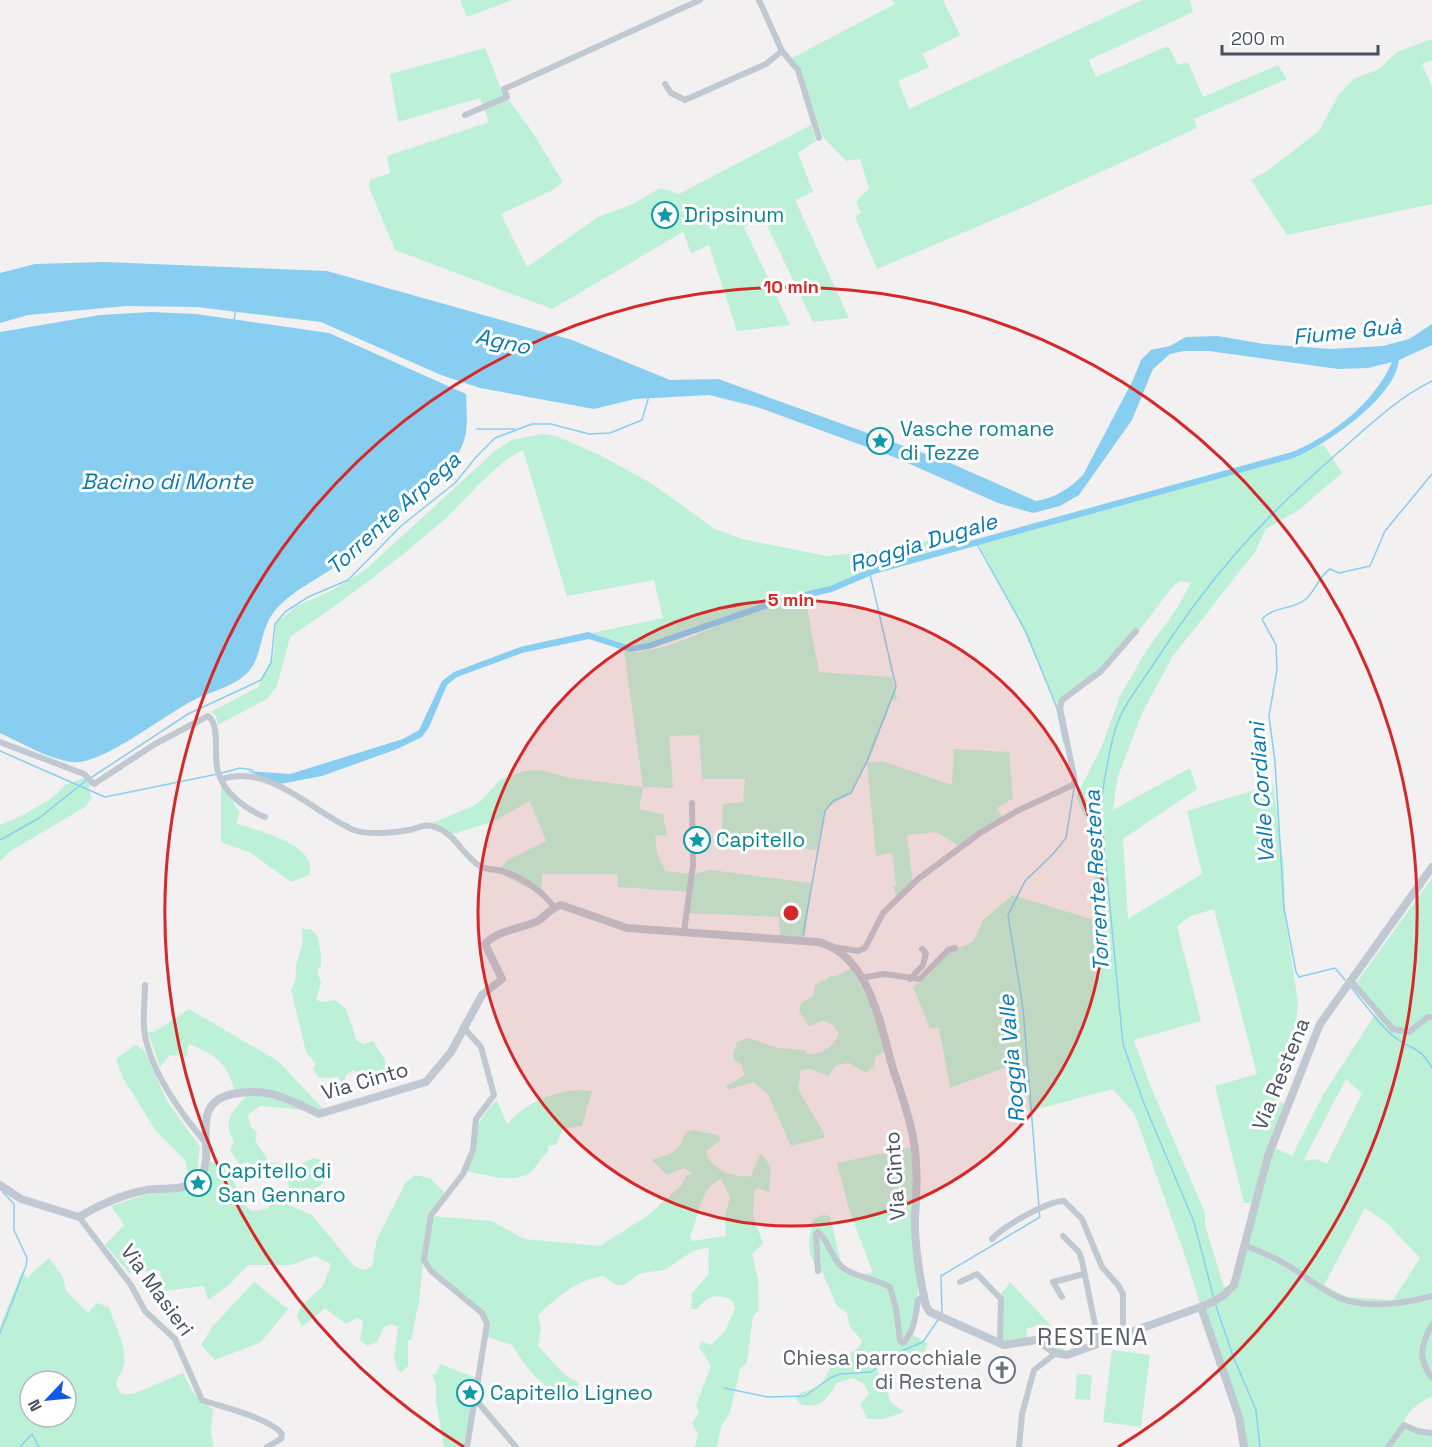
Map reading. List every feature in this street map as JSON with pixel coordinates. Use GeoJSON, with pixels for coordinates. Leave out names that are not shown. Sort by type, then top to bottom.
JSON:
{"type":"FeatureCollection","features":[{"type":"Feature","properties":{"kind":"street"},"geometry":{"type":"LineString","coordinates":[[465,115],[507,97],[504,89],[700,0]]}},
{"type":"Feature","properties":{"kind":"street"},"geometry":{"type":"LineString","coordinates":[[759,0],[782,51],[798,70],[819,138]]}},
{"type":"Feature","properties":{"kind":"street"},"geometry":{"type":"LineString","coordinates":[[665,84],[671,93],[685,100],[766,64],[782,51]]}},
{"type":"Feature","properties":{"kind":"street"},"geometry":{"type":"LineString","coordinates":[[219,775],[239,774],[262,778],[339,822],[362,832],[408,831],[427,824],[437,827],[454,838],[478,865],[505,872],[530,885],[544,894],[554,907],[561,905],[627,928],[818,942],[858,951],[865,948],[883,913],[918,879],[989,828],[1073,785],[1075,782],[1060,708],[1062,700],[1101,671],[1136,631]]}},
{"type":"Feature","properties":{"kind":"street"},"geometry":{"type":"LineString","coordinates":[[0,742],[89,779],[94,784],[133,757],[205,716],[212,720],[214,726],[219,775],[240,803],[265,818]]}},
{"type":"Feature","properties":{"kind":"street"},"geometry":{"type":"LineString","coordinates":[[684,932],[693,865],[692,803]]}},
{"type":"Feature","properties":{"kind":"street","name":"Via Restena"},"geometry":{"type":"LineString","coordinates":[[1123,1335],[1203,1306],[1223,1296],[1234,1285],[1268,1156],[1320,1024],[1432,867]]}},
{"type":"Feature","properties":{"kind":"street","name":"Via Cinto"},"geometry":{"type":"LineString","coordinates":[[79,1217],[139,1192],[180,1188],[194,1183],[200,1177],[211,1104],[218,1098],[229,1095],[276,1093],[319,1114],[421,1084],[451,1052],[482,995],[502,979],[484,944],[494,936],[533,923],[554,907]]}},
{"type":"Feature","properties":{"kind":"street","name":"Via Cinto"},"geometry":{"type":"LineString","coordinates":[[833,947],[849,961],[877,1008],[905,1103],[914,1142],[917,1180],[915,1224],[923,1296]]}},
{"type":"Feature","properties":{"kind":"street"},"geometry":{"type":"LineString","coordinates":[[861,978],[884,974],[910,980],[920,979],[948,950],[955,948]]}},
{"type":"Feature","properties":{"kind":"street"},"geometry":{"type":"LineString","coordinates":[[910,980],[926,959],[926,953],[922,949]]}},
{"type":"Feature","properties":{"kind":"street"},"geometry":{"type":"LineString","coordinates":[[1350,980],[1393,1029],[1409,1032],[1428,1017],[1432,1017]]}},
{"type":"Feature","properties":{"kind":"street"},"geometry":{"type":"LineString","coordinates":[[145,985],[144,1027],[154,1059],[172,1099],[205,1142]]}},
{"type":"Feature","properties":{"kind":"street"},"geometry":{"type":"LineString","coordinates":[[463,1027],[481,1047],[494,1095],[476,1119],[474,1150],[464,1174],[431,1215],[424,1260],[431,1272],[486,1318],[487,1324],[467,1447]]}},
{"type":"Feature","properties":{"kind":"street"},"geometry":{"type":"LineString","coordinates":[[0,1185],[21,1199],[79,1217]]}},
{"type":"Feature","properties":{"kind":"street"},"geometry":{"type":"LineString","coordinates":[[818,1271],[816,1234],[819,1232],[832,1257],[845,1269],[863,1277],[878,1280],[890,1287],[896,1308],[900,1341],[903,1342],[909,1337],[918,1300],[923,1296],[930,1312],[1000,1344],[1012,1345],[1036,1340],[1056,1353],[1067,1355],[1123,1335],[1123,1294],[1118,1284],[1102,1267],[1082,1219],[1064,1202],[1056,1202],[1015,1222],[992,1239]]}},
{"type":"Feature","properties":{"kind":"street","name":"Via Masieri"},"geometry":{"type":"LineString","coordinates":[[79,1217],[131,1285],[145,1311],[175,1339],[202,1400],[266,1422],[279,1430],[282,1439],[267,1447]]}},
{"type":"Feature","properties":{"kind":"street"},"geometry":{"type":"LineString","coordinates":[[1063,1236],[1079,1252],[1099,1344]]}},
{"type":"Feature","properties":{"kind":"street"},"geometry":{"type":"LineString","coordinates":[[1245,1245],[1285,1263],[1309,1281],[1340,1298],[1352,1301],[1408,1303],[1432,1296]]}},
{"type":"Feature","properties":{"kind":"street"},"geometry":{"type":"LineString","coordinates":[[960,1282],[977,1274],[1001,1299],[1000,1344]]}},
{"type":"Feature","properties":{"kind":"street"},"geometry":{"type":"LineString","coordinates":[[1062,1297],[1053,1282],[1084,1274]]}},
{"type":"Feature","properties":{"kind":"street"},"geometry":{"type":"LineString","coordinates":[[1203,1306],[1239,1417],[1244,1447]]}},
{"type":"Feature","properties":{"kind":"street"},"geometry":{"type":"LineString","coordinates":[[1432,1324],[1421,1356],[1424,1367],[1432,1378]]}},
{"type":"Feature","properties":{"kind":"street"},"geometry":{"type":"LineString","coordinates":[[1019,1447],[1022,1414],[1034,1370],[1056,1353]]}},
{"type":"Feature","properties":{"kind":"street"},"geometry":{"type":"LineString","coordinates":[[475,1398],[516,1447]]}},
{"type":"Feature","properties":{"kind":"street"},"geometry":{"type":"LineString","coordinates":[[1388,1447],[1404,1425],[1417,1431],[1432,1433]]}},
{"type":"Feature","properties":{"kind":"green space"},"geometry":{"type":"Polygon","coordinates":[[[460,0],[512,0],[467,17],[460,0]]]}},
{"type":"Feature","properties":{"kind":"green space"},"geometry":{"type":"Polygon","coordinates":[[[892,0],[943,0],[960,35],[922,54],[929,67],[898,81],[909,109],[1142,0],[1190,0],[1193,12],[1089,60],[1096,77],[1168,46],[1178,65],[1188,62],[1203,97],[1278,65],[1287,79],[1194,119],[1197,128],[1026,206],[877,269],[855,217],[861,213],[856,202],[869,188],[860,159],[846,161],[822,136],[800,69],[792,58],[895,4],[892,0]]]}},
{"type":"Feature","properties":{"kind":"green space"},"geometry":{"type":"Polygon","coordinates":[[[1432,39],[1432,60],[1422,64],[1432,87],[1432,204],[1287,235],[1251,180],[1267,171],[1319,131],[1339,94],[1354,79],[1379,69],[1397,52],[1432,39]]]}},
{"type":"Feature","properties":{"kind":"green space"},"geometry":{"type":"Polygon","coordinates":[[[485,48],[502,91],[531,130],[563,182],[551,191],[501,214],[527,267],[598,217],[633,204],[660,188],[679,194],[811,125],[816,141],[798,153],[813,192],[795,200],[849,318],[813,322],[763,217],[744,227],[790,325],[737,331],[709,245],[691,253],[683,232],[552,309],[395,250],[369,187],[370,180],[390,173],[387,156],[489,122],[480,98],[398,122],[390,74],[485,48]]]}},
{"type":"Feature","properties":{"kind":"green space"},"geometry":{"type":"Polygon","coordinates":[[[542,434],[556,436],[602,456],[654,485],[713,528],[742,539],[827,556],[894,549],[930,540],[933,551],[872,568],[830,586],[778,598],[648,643],[630,646],[592,633],[663,618],[654,580],[567,596],[523,450],[492,472],[444,520],[407,551],[290,637],[277,686],[267,699],[218,725],[216,716],[211,712],[258,687],[274,653],[276,623],[297,606],[333,590],[365,570],[495,451],[512,440],[542,434]]]}},
{"type":"Feature","properties":{"kind":"green space"},"geometry":{"type":"Polygon","coordinates":[[[1323,444],[1342,473],[1300,509],[1266,529],[1255,552],[1173,656],[1142,713],[1117,779],[1113,810],[1190,768],[1197,789],[1123,839],[1128,919],[1202,874],[1187,811],[1273,784],[1284,867],[1285,916],[1298,1003],[1293,1051],[1277,1101],[1285,1104],[1269,1145],[1292,1156],[1323,1095],[1376,1013],[1355,985],[1432,878],[1432,1396],[1410,1412],[1402,1426],[1432,1434],[1432,1447],[1242,1447],[1243,1436],[1184,1253],[1135,1115],[1113,1089],[1030,1111],[1022,1061],[950,1088],[939,1028],[930,1028],[913,987],[926,978],[950,951],[973,942],[983,920],[1013,895],[1094,920],[1095,838],[1076,797],[1102,746],[1120,696],[1146,651],[1176,610],[1191,583],[1181,581],[1173,586],[1112,663],[1097,678],[1068,698],[1058,708],[1019,620],[979,545],[1294,458],[1323,444]],[[1214,909],[1191,916],[1177,926],[1201,1021],[1134,1040],[1148,1080],[1205,1213],[1205,1225],[1224,1287],[1228,1287],[1233,1279],[1252,1203],[1244,1203],[1215,1086],[1257,1074],[1214,909]],[[1346,1079],[1303,1161],[1317,1159],[1327,1164],[1362,1094],[1346,1079]],[[1365,1208],[1324,1285],[1347,1297],[1393,1300],[1420,1258],[1386,1222],[1365,1208]]]}},
{"type":"Feature","properties":{"kind":"green space"},"geometry":{"type":"Polygon","coordinates":[[[805,597],[819,672],[892,677],[897,699],[892,701],[868,763],[882,761],[952,785],[954,749],[1009,752],[1013,798],[997,808],[1002,817],[959,846],[936,832],[907,835],[913,884],[897,897],[893,886],[896,885],[892,853],[876,856],[867,764],[850,793],[828,807],[824,814],[817,850],[717,839],[722,833],[723,804],[743,802],[745,779],[702,779],[699,735],[669,736],[673,788],[643,787],[624,651],[637,652],[667,646],[743,616],[805,597]]]}},
{"type":"Feature","properties":{"kind":"green space"},"geometry":{"type":"Polygon","coordinates":[[[540,770],[570,778],[643,787],[639,809],[663,814],[667,836],[655,835],[657,853],[665,871],[693,874],[711,870],[811,883],[805,938],[780,937],[779,917],[687,913],[690,892],[618,887],[617,874],[542,874],[542,888],[554,905],[534,891],[497,872],[508,860],[546,841],[530,801],[492,822],[453,834],[432,823],[473,806],[481,801],[500,780],[524,771],[540,770]]]}},
{"type":"Feature","properties":{"kind":"green space"},"geometry":{"type":"Polygon","coordinates":[[[84,778],[91,785],[88,788],[92,798],[85,807],[9,852],[0,861],[0,825],[52,798],[65,785],[84,778]]]}},
{"type":"Feature","properties":{"kind":"green space"},"geometry":{"type":"Polygon","coordinates":[[[221,786],[224,787],[240,813],[236,823],[284,840],[296,847],[305,855],[310,864],[309,875],[291,882],[251,853],[221,842],[221,786]]]}},
{"type":"Feature","properties":{"kind":"green space"},"geometry":{"type":"Polygon","coordinates":[[[302,929],[311,929],[318,938],[321,966],[317,970],[321,983],[316,1000],[323,1002],[335,1000],[346,1009],[357,1041],[364,1044],[373,1041],[385,1060],[386,1069],[366,1078],[353,1070],[345,1076],[347,1095],[338,1077],[319,1078],[313,1069],[316,1064],[306,1052],[291,989],[296,979],[302,929]]]}},
{"type":"Feature","properties":{"kind":"green space"},"geometry":{"type":"Polygon","coordinates":[[[851,969],[874,1009],[885,1051],[876,1056],[874,1066],[866,1073],[849,1063],[836,1065],[828,1076],[810,1069],[801,1070],[798,1089],[824,1133],[824,1138],[791,1146],[768,1094],[753,1082],[728,1090],[726,1086],[745,1075],[741,1064],[734,1060],[733,1054],[737,1042],[748,1038],[778,1048],[805,1050],[807,1054],[826,1049],[839,1034],[833,1025],[822,1020],[811,1026],[808,1025],[799,1011],[801,1003],[813,996],[815,985],[830,975],[834,977],[851,969]]]}},
{"type":"Feature","properties":{"kind":"green space"},"geometry":{"type":"Polygon","coordinates":[[[189,1009],[278,1061],[326,1112],[260,1106],[248,1115],[250,1125],[257,1133],[255,1140],[269,1162],[296,1166],[314,1158],[332,1164],[328,1177],[320,1186],[296,1193],[289,1189],[287,1174],[280,1170],[259,1177],[248,1162],[240,1165],[230,1150],[234,1142],[230,1134],[229,1120],[235,1109],[250,1092],[235,1092],[224,1067],[213,1056],[188,1044],[187,1056],[170,1055],[160,1067],[148,1032],[154,1032],[189,1009]]]}},
{"type":"Feature","properties":{"kind":"green space"},"geometry":{"type":"Polygon","coordinates":[[[135,1045],[144,1050],[167,1101],[200,1147],[197,1172],[190,1181],[185,1160],[156,1131],[123,1078],[116,1059],[135,1045]]]}},
{"type":"Feature","properties":{"kind":"green space"},"geometry":{"type":"Polygon","coordinates":[[[592,1091],[582,1126],[563,1129],[556,1145],[548,1146],[548,1152],[529,1173],[507,1178],[467,1171],[479,1124],[497,1100],[507,1124],[531,1104],[559,1093],[592,1091]]]}},
{"type":"Feature","properties":{"kind":"green space"},"geometry":{"type":"Polygon","coordinates":[[[693,1130],[718,1135],[721,1139],[706,1152],[712,1163],[724,1172],[738,1176],[751,1176],[762,1154],[771,1167],[769,1193],[758,1188],[754,1191],[753,1216],[763,1243],[752,1254],[758,1279],[759,1310],[753,1316],[747,1362],[740,1369],[730,1412],[721,1427],[717,1447],[695,1447],[698,1434],[692,1423],[699,1413],[696,1405],[711,1366],[699,1347],[701,1341],[711,1345],[725,1331],[735,1308],[732,1300],[717,1296],[705,1301],[697,1309],[691,1309],[692,1293],[708,1275],[709,1248],[696,1250],[663,1270],[640,1274],[623,1285],[616,1284],[604,1276],[585,1281],[560,1296],[538,1315],[541,1329],[538,1346],[562,1371],[578,1382],[579,1392],[572,1396],[552,1390],[536,1378],[512,1345],[488,1337],[487,1316],[425,1266],[432,1216],[492,1221],[524,1239],[600,1246],[647,1216],[682,1185],[686,1176],[692,1173],[684,1168],[667,1175],[652,1160],[677,1149],[685,1133],[693,1130]],[[721,1179],[708,1189],[690,1236],[692,1241],[726,1236],[725,1216],[730,1197],[721,1179]]]}},
{"type":"Feature","properties":{"kind":"green space"},"geometry":{"type":"Polygon","coordinates":[[[912,1147],[918,1291],[910,1333],[928,1344],[924,1353],[887,1360],[877,1369],[891,1402],[904,1412],[884,1419],[868,1419],[860,1405],[869,1394],[864,1384],[853,1378],[837,1383],[827,1398],[819,1404],[800,1404],[796,1398],[800,1393],[821,1386],[831,1366],[858,1348],[862,1341],[849,1325],[847,1313],[837,1306],[822,1272],[816,1267],[810,1254],[809,1241],[813,1219],[823,1215],[830,1216],[842,1267],[860,1274],[873,1273],[848,1206],[837,1163],[912,1147]]]}},
{"type":"Feature","properties":{"kind":"green space"},"geometry":{"type":"Polygon","coordinates":[[[207,1161],[225,1165],[240,1194],[242,1204],[253,1211],[266,1209],[274,1202],[282,1202],[312,1215],[354,1266],[364,1270],[372,1266],[377,1239],[406,1182],[415,1175],[430,1178],[445,1193],[428,1216],[419,1301],[411,1340],[408,1340],[408,1366],[401,1372],[397,1369],[394,1358],[398,1327],[392,1324],[384,1327],[377,1342],[367,1346],[360,1340],[363,1321],[357,1318],[346,1324],[325,1308],[302,1327],[297,1315],[302,1305],[323,1286],[331,1264],[315,1256],[292,1265],[248,1265],[229,1285],[208,1300],[204,1286],[165,1291],[159,1270],[129,1273],[105,1245],[124,1225],[111,1206],[146,1195],[180,1192],[194,1187],[204,1173],[207,1161]]]}},
{"type":"Feature","properties":{"kind":"green space"},"geometry":{"type":"Polygon","coordinates":[[[49,1258],[63,1277],[66,1291],[88,1313],[97,1303],[109,1307],[124,1350],[123,1369],[116,1382],[122,1394],[133,1394],[183,1373],[194,1394],[213,1410],[211,1433],[214,1447],[0,1447],[0,1327],[22,1271],[27,1278],[49,1258]]]}},
{"type":"Feature","properties":{"kind":"green space"},"geometry":{"type":"Polygon","coordinates":[[[254,1282],[288,1309],[261,1342],[215,1360],[201,1345],[213,1326],[254,1282]]]}},
{"type":"Feature","properties":{"kind":"green space"},"geometry":{"type":"Polygon","coordinates":[[[1010,1282],[1057,1332],[1064,1352],[1056,1350],[1058,1342],[1041,1324],[1026,1329],[1027,1337],[1014,1342],[1002,1341],[1004,1305],[1001,1294],[1010,1282]]]}},
{"type":"Feature","properties":{"kind":"green space"},"geometry":{"type":"Polygon","coordinates":[[[1112,1350],[1150,1355],[1141,1427],[1103,1422],[1112,1350]]]}},
{"type":"Feature","properties":{"kind":"green space"},"geometry":{"type":"Polygon","coordinates":[[[440,1364],[479,1379],[469,1447],[444,1447],[436,1401],[436,1384],[432,1375],[436,1374],[440,1364]]]}},
{"type":"Feature","properties":{"kind":"green space"},"geometry":{"type":"Polygon","coordinates":[[[1077,1374],[1092,1375],[1090,1400],[1075,1399],[1077,1374]]]}},
{"type":"Feature","properties":{"kind":"water","name":"Agno"},"geometry":{"type":"Polygon","coordinates":[[[104,262],[327,271],[572,340],[670,380],[718,379],[948,462],[1036,501],[1062,492],[1083,475],[1133,380],[1141,360],[1151,350],[1170,346],[1186,337],[1218,336],[1264,344],[1331,349],[1383,346],[1409,339],[1432,324],[1432,345],[1399,360],[1395,375],[1373,404],[1341,431],[1294,458],[874,574],[832,592],[780,604],[649,649],[630,652],[589,639],[522,653],[457,677],[447,685],[429,727],[422,737],[397,749],[322,776],[280,784],[247,771],[290,774],[403,739],[419,730],[442,681],[454,672],[520,647],[588,632],[630,646],[648,643],[778,598],[830,586],[872,568],[1292,452],[1323,436],[1351,416],[1375,391],[1392,362],[1368,368],[1338,369],[1209,351],[1184,351],[1170,354],[1153,369],[1132,420],[1079,495],[1060,506],[1033,513],[998,503],[894,457],[757,407],[709,395],[635,399],[594,409],[480,388],[441,375],[321,322],[197,307],[126,306],[28,315],[0,323],[0,273],[35,264],[104,262]]]}},
{"type":"Feature","properties":{"kind":"water","name":"Bacino di Monte"},"geometry":{"type":"Polygon","coordinates":[[[152,312],[196,314],[329,333],[466,394],[465,436],[454,459],[392,521],[352,555],[281,604],[268,622],[256,660],[245,675],[233,683],[192,701],[115,748],[84,761],[72,762],[44,754],[0,733],[0,332],[100,315],[152,312]]]}},
{"type":"Feature","properties":{"kind":"waterway"},"geometry":{"type":"LineString","coordinates":[[234,320],[236,309]]}},
{"type":"Feature","properties":{"kind":"waterway","name":"Torrente Restena"},"geometry":{"type":"LineString","coordinates":[[1214,1299],[1194,1222],[1143,1101],[1123,1044],[1101,813],[1113,739],[1119,719],[1131,697],[1175,632],[1215,579],[1257,530],[1367,427],[1405,397],[1432,381]]}},
{"type":"Feature","properties":{"kind":"waterway","name":"Torrente Arpega"},"geometry":{"type":"LineString","coordinates":[[92,777],[188,714],[261,680],[271,663],[275,624],[285,612],[308,597],[348,580],[401,526],[455,483],[495,438],[532,424],[551,424],[589,434],[610,433],[642,420],[649,396]]}},
{"type":"Feature","properties":{"kind":"waterway"},"geometry":{"type":"LineString","coordinates":[[477,429],[515,429]]}},
{"type":"Feature","properties":{"kind":"waterway","name":"Valle Cordiani"},"geometry":{"type":"LineString","coordinates":[[1345,980],[1335,968],[1299,977],[1296,972],[1284,908],[1275,762],[1269,716],[1277,669],[1276,645],[1262,619],[1272,612],[1296,605],[1306,599],[1330,569],[1339,573],[1370,566],[1385,531],[1432,474]]}},
{"type":"Feature","properties":{"kind":"waterway","name":"Roggia Valle"},"geometry":{"type":"LineString","coordinates":[[977,544],[1026,632],[1057,708],[1064,742]]}},
{"type":"Feature","properties":{"kind":"waterway"},"geometry":{"type":"LineString","coordinates":[[803,935],[825,811],[833,801],[851,793],[867,761],[896,687],[870,574]]}},
{"type":"Feature","properties":{"kind":"waterway","name":"Roggia Dugale"},"geometry":{"type":"LineString","coordinates":[[0,751],[105,797],[218,774]]}},
{"type":"Feature","properties":{"kind":"waterway","name":"Roggia Dugale"},"geometry":{"type":"LineString","coordinates":[[222,773],[240,768],[253,770]]}},
{"type":"Feature","properties":{"kind":"waterway","name":"Torrente Arpega"},"geometry":{"type":"LineString","coordinates":[[0,840],[39,818],[88,779]]}},
{"type":"Feature","properties":{"kind":"waterway","name":"Roggia Valle"},"geometry":{"type":"LineString","coordinates":[[1039,1207],[1023,1008],[1008,915],[1025,881],[1066,838],[1074,788]]}},
{"type":"Feature","properties":{"kind":"waterway","name":"Valle Cordiani"},"geometry":{"type":"LineString","coordinates":[[1351,987],[1386,1030],[1418,1051],[1432,1068]]}},
{"type":"Feature","properties":{"kind":"waterway"},"geometry":{"type":"LineString","coordinates":[[0,1189],[14,1204],[14,1230],[27,1258],[0,1333]]}},
{"type":"Feature","properties":{"kind":"waterway","name":"Roggia Valle"},"geometry":{"type":"LineString","coordinates":[[942,1314],[941,1276],[1040,1217],[1039,1212]]}},
{"type":"Feature","properties":{"kind":"waterway","name":"Torrente Restena"},"geometry":{"type":"LineString","coordinates":[[1215,1303],[1233,1356],[1256,1410],[1260,1447]]}},
{"type":"Feature","properties":{"kind":"waterway","name":"Roggia Valle"},"geometry":{"type":"LineString","coordinates":[[724,1388],[768,1397],[805,1396],[830,1378],[840,1374],[871,1372],[897,1353],[923,1342],[938,1320]]}},
{"type":"Feature","properties":{"kind":"waterway"},"geometry":{"type":"LineString","coordinates":[[20,1447],[32,1434],[39,1447]]}},
{"type":"Feature","properties":{"kind":"place","name":"Dripsinum"},"geometry":{"type":"Point","coordinates":[665,215]}},
{"type":"Feature","properties":{"kind":"place","name":"Vasche romane di Tezze"},"geometry":{"type":"Point","coordinates":[880,441]}},
{"type":"Feature","properties":{"kind":"place","name":"Capitello"},"geometry":{"type":"Point","coordinates":[697,840]}},
{"type":"Feature","properties":{"kind":"place","name":"Capitello di San Gennaro"},"geometry":{"type":"Point","coordinates":[198,1183]}},
{"type":"Feature","properties":{"kind":"place","name":"Chiesa parrocchiale di Restena"},"geometry":{"type":"Point","coordinates":[1002,1370]}},
{"type":"Feature","properties":{"kind":"place","name":"Capitello Ligneo"},"geometry":{"type":"Point","coordinates":[470,1393]}},
{"type":"Feature","properties":{"kind":"district","name":"RESTENA"},"geometry":{"type":"Point","coordinates":[1093,1337]}},
{"type":"Feature","properties":{"kind":"water label","name":"Fiume Guà"},"geometry":{"type":"Point","coordinates":[1347,331]}}]}
